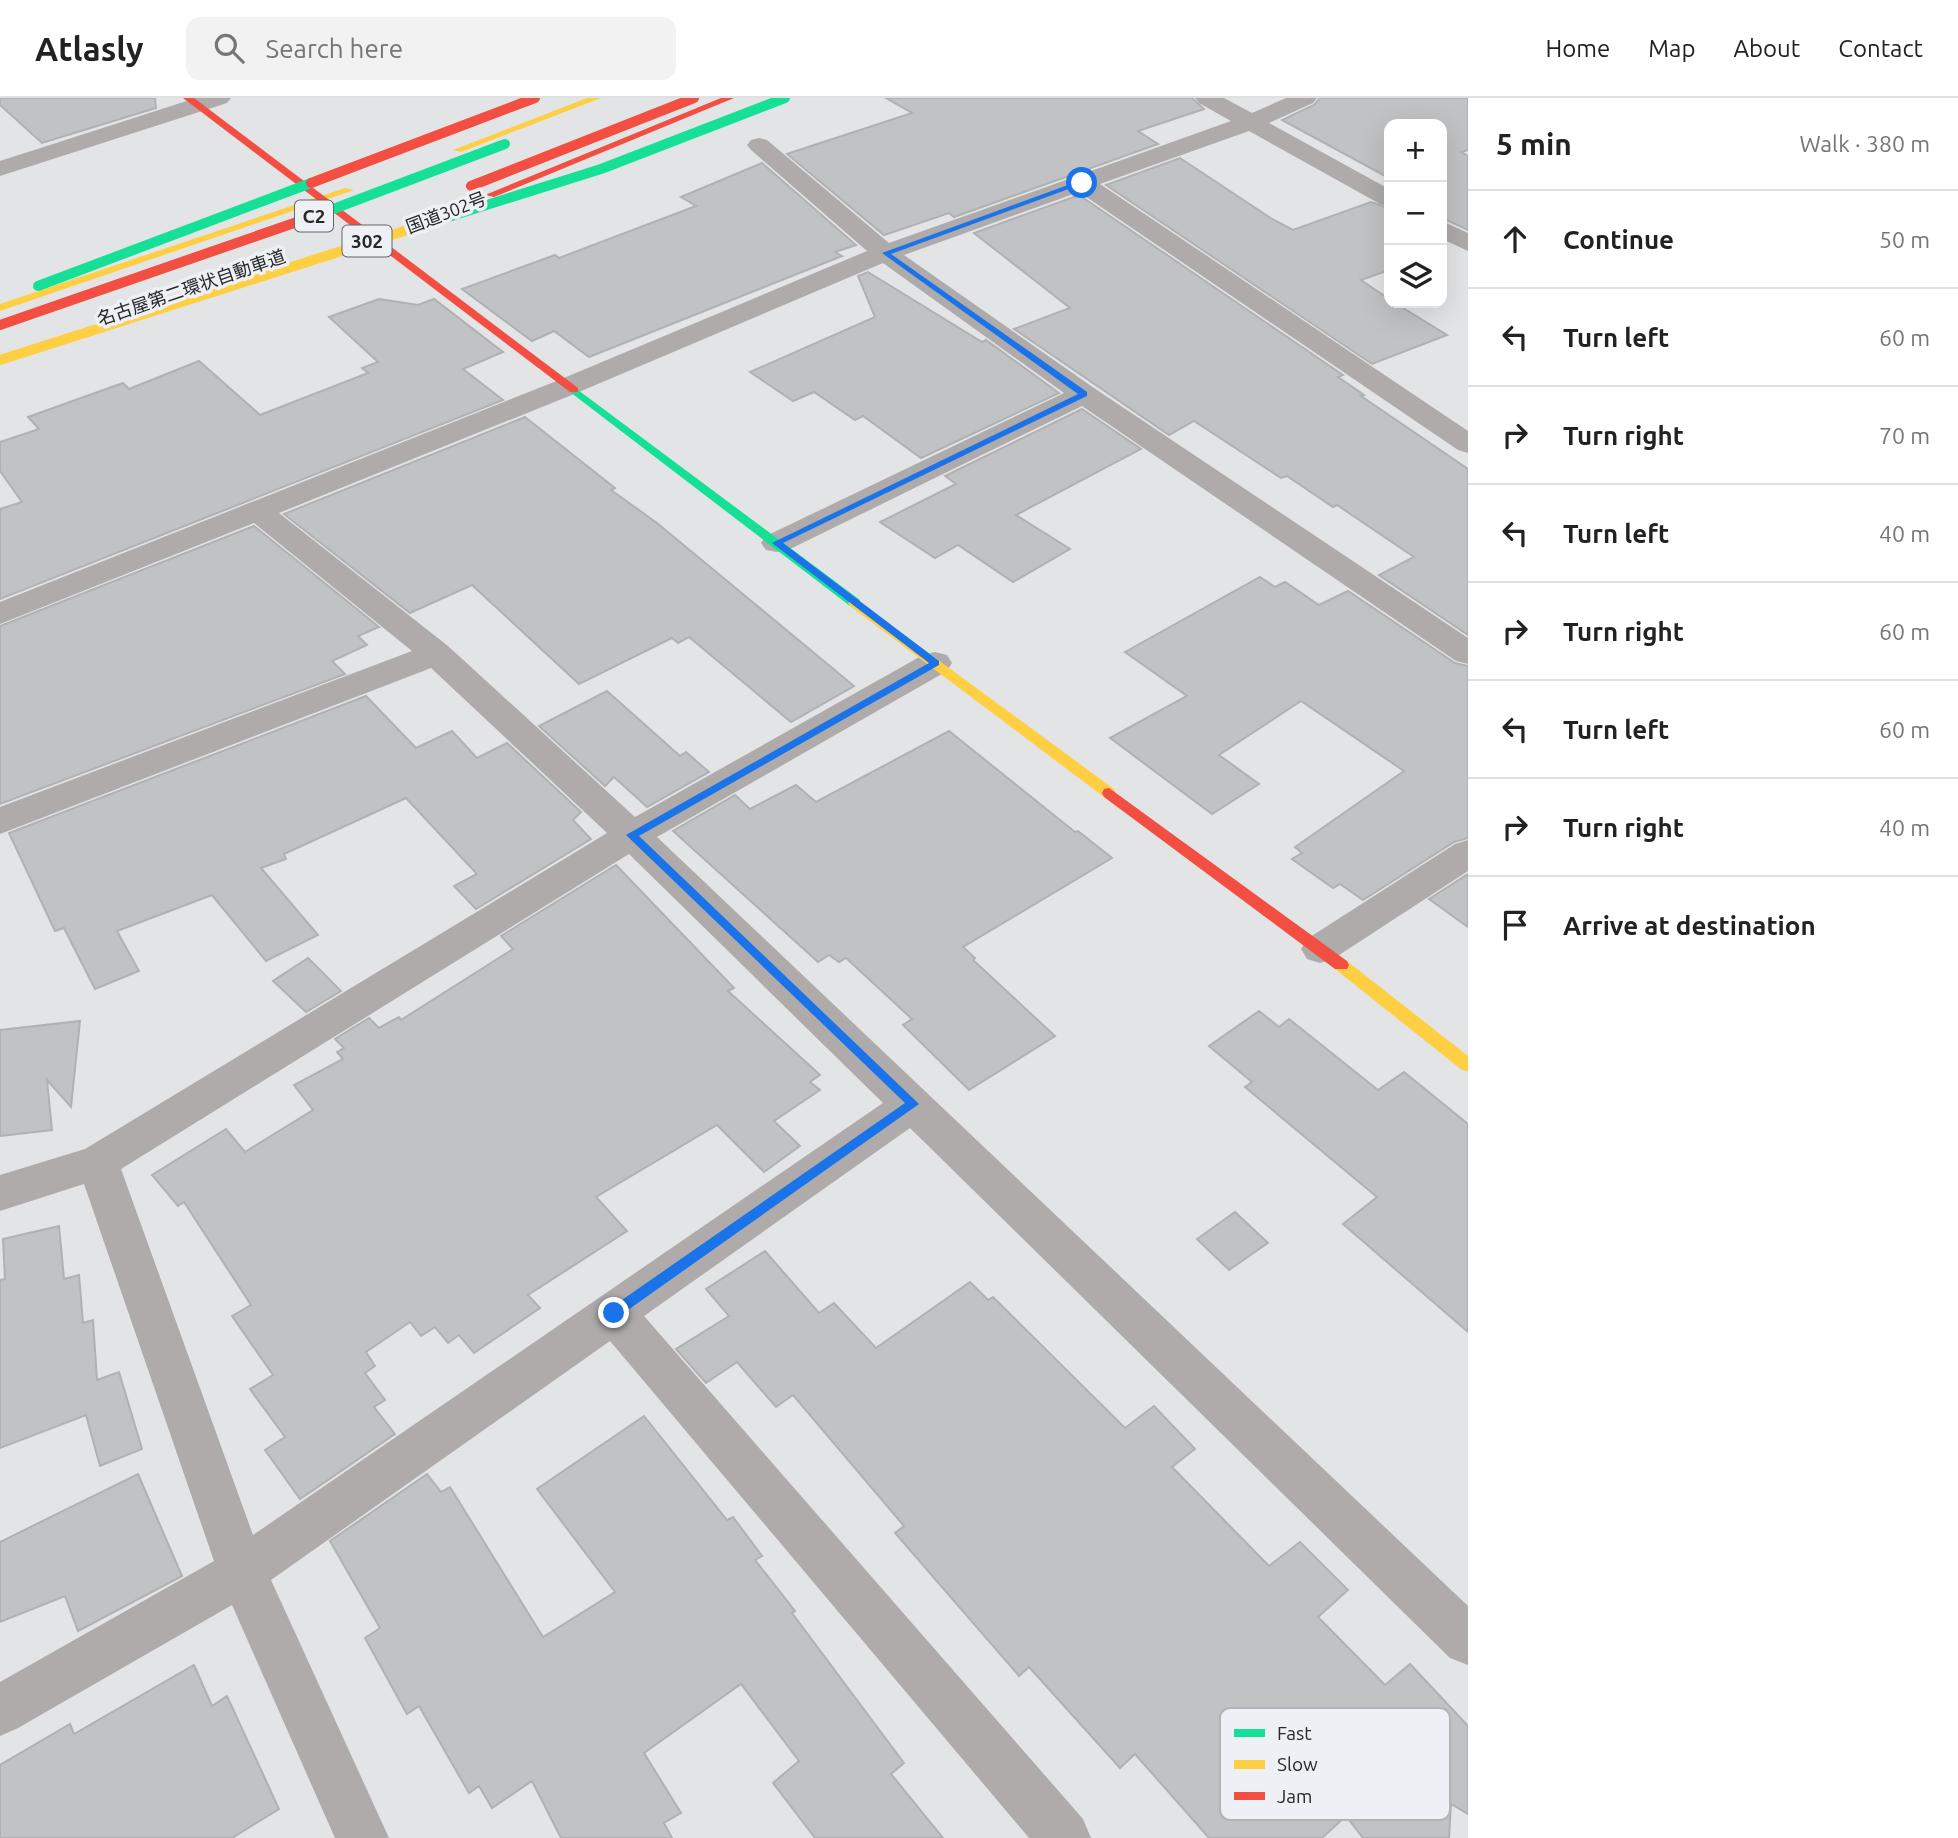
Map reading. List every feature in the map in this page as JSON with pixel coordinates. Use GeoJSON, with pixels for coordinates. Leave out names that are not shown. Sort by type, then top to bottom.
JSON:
{"type":"FeatureCollection","features":[{"type":"Feature","properties":{"kind":"main road"},"geometry":{"type":"LineString","coordinates":[[0,300],[535,98]]}},
{"type":"Feature","properties":{"kind":"main road"},"geometry":{"type":"LineString","coordinates":[[457,191],[694,98]]}},
{"type":"Feature","properties":{"kind":"main road","name":"国道302号"},"geometry":{"type":"LineString","coordinates":[[0,370],[429,219],[729,98]]}},
{"type":"Feature","properties":{"kind":"main road"},"geometry":{"type":"LineString","coordinates":[[0,360],[601,169],[785,98]]}},
{"type":"Feature","properties":{"kind":"main road"},"geometry":{"type":"LineString","coordinates":[[201,100],[322,199],[935,663],[1320,949],[1468,1065]]}},
{"type":"Feature","properties":{"kind":"main road","name":"302"},"geometry":{"type":"LineString","coordinates":[[0,309],[603,101]]}},
{"type":"Feature","properties":{"kind":"main road","name":"名古屋第二環状自動車道"},"geometry":{"type":"LineString","coordinates":[[0,325],[391,188],[603,101]]}},
{"type":"Feature","properties":{"kind":"main road","name":"名古屋第二環状自動車道"},"geometry":{"type":"LineString","coordinates":[[0,352],[163,298],[381,220]]}},
{"type":"Feature","properties":{"kind":"street"},"geometry":{"type":"LineString","coordinates":[[462,149],[514,98]]}},
{"type":"Feature","properties":{"kind":"street"},"geometry":{"type":"LineString","coordinates":[[1207,98],[1384,196]]}},
{"type":"Feature","properties":{"kind":"street"},"geometry":{"type":"LineString","coordinates":[[0,614],[569,386],[885,253],[1251,122],[1305,98]]}},
{"type":"Feature","properties":{"kind":"street"},"geometry":{"type":"LineString","coordinates":[[0,169],[201,100]]}},
{"type":"Feature","properties":{"kind":"street"},"geometry":{"type":"LineString","coordinates":[[758,145],[885,253],[1084,394],[1468,653]]}},
{"type":"Feature","properties":{"kind":"street"},"geometry":{"type":"LineString","coordinates":[[1082,183],[1468,444]]}},
{"type":"Feature","properties":{"kind":"street"},"geometry":{"type":"LineString","coordinates":[[1447,232],[1468,243]]}},
{"type":"Feature","properties":{"kind":"street"},"geometry":{"type":"LineString","coordinates":[[777,543],[1084,394]]}},
{"type":"Feature","properties":{"kind":"street"},"geometry":{"type":"LineString","coordinates":[[257,511],[436,654],[632,835],[1468,1640]]}},
{"type":"Feature","properties":{"kind":"street"},"geometry":{"type":"LineString","coordinates":[[0,821],[436,654]]}},
{"type":"Feature","properties":{"kind":"street"},"geometry":{"type":"LineString","coordinates":[[0,1193],[97,1161],[274,1056],[632,835],[935,663]]}},
{"type":"Feature","properties":{"kind":"street"},"geometry":{"type":"LineString","coordinates":[[1320,949],[1468,853]]}},
{"type":"Feature","properties":{"kind":"street"},"geometry":{"type":"LineString","coordinates":[[0,1710],[242,1572],[913,1104]]}},
{"type":"Feature","properties":{"kind":"street"},"geometry":{"type":"LineString","coordinates":[[97,1161],[242,1572],[362,1838]]}},
{"type":"Feature","properties":{"kind":"street"},"geometry":{"type":"LineString","coordinates":[[614,1313],[1064,1838]]}},
{"type":"Feature","properties":{"kind":"building"},"geometry":{"type":"Polygon","coordinates":[[[0,98],[155,98],[156,108],[42,143],[0,105],[0,98]]]}},
{"type":"Feature","properties":{"kind":"building"},"geometry":{"type":"Polygon","coordinates":[[[886,98],[1192,98],[1204,109],[1138,131],[1158,144],[954,217],[949,213],[884,235],[787,154],[912,113],[886,98]]]}},
{"type":"Feature","properties":{"kind":"building"},"geometry":{"type":"Polygon","coordinates":[[[1320,98],[1468,98],[1468,150],[1461,152],[1468,156],[1468,230],[1447,220],[1447,119],[1384,119],[1384,175],[1282,120],[1314,105],[1320,98]]]}},
{"type":"Feature","properties":{"kind":"building"},"geometry":{"type":"Polygon","coordinates":[[[1180,158],[1293,230],[1371,202],[1384,206],[1384,272],[1361,280],[1384,296],[1384,308],[1403,308],[1447,335],[1372,364],[1106,185],[1180,158]]]}},
{"type":"Feature","properties":{"kind":"building"},"geometry":{"type":"Polygon","coordinates":[[[762,163],[856,245],[835,252],[842,256],[589,357],[554,331],[532,341],[462,289],[555,255],[559,258],[696,206],[681,197],[762,163]]]}},
{"type":"Feature","properties":{"kind":"building"},"geometry":{"type":"Polygon","coordinates":[[[1079,195],[1343,375],[1338,377],[1364,395],[1361,396],[1468,469],[1468,635],[1379,575],[1414,557],[1337,505],[1333,507],[1287,476],[1281,478],[1194,421],[1169,435],[1014,329],[1070,308],[974,233],[1079,195]]]}},
{"type":"Feature","properties":{"kind":"building"},"geometry":{"type":"Polygon","coordinates":[[[868,272],[982,342],[986,340],[1059,393],[921,458],[863,416],[855,420],[814,392],[793,401],[750,372],[875,317],[858,276],[868,272]]]}},
{"type":"Feature","properties":{"kind":"building"},"geometry":{"type":"Polygon","coordinates":[[[379,299],[418,305],[434,299],[503,352],[463,369],[503,400],[0,599],[0,509],[22,502],[0,471],[0,442],[39,429],[28,417],[123,383],[129,389],[199,361],[260,415],[368,373],[362,368],[378,362],[329,317],[379,299]]]}},
{"type":"Feature","properties":{"kind":"building"},"geometry":{"type":"Polygon","coordinates":[[[1082,409],[1141,449],[1016,515],[1070,549],[1013,582],[958,545],[935,558],[880,522],[956,484],[945,476],[1082,409]]]}},
{"type":"Feature","properties":{"kind":"building"},"geometry":{"type":"Polygon","coordinates":[[[525,417],[854,686],[791,722],[689,637],[678,643],[672,638],[579,684],[472,585],[410,613],[284,514],[525,417]]]}},
{"type":"Feature","properties":{"kind":"building"},"geometry":{"type":"Polygon","coordinates":[[[254,526],[379,627],[358,636],[367,645],[332,661],[345,674],[0,804],[0,626],[254,526]]]}},
{"type":"Feature","properties":{"kind":"building"},"geometry":{"type":"Polygon","coordinates":[[[1260,577],[1275,587],[1285,582],[1319,605],[1348,591],[1455,663],[1468,666],[1468,838],[1454,842],[1363,900],[1340,884],[1333,888],[1292,859],[1302,853],[1295,847],[1404,771],[1301,701],[1219,755],[1259,784],[1212,814],[1110,738],[1187,696],[1125,652],[1260,577]]]}},
{"type":"Feature","properties":{"kind":"building"},"geometry":{"type":"Polygon","coordinates":[[[607,691],[680,756],[686,752],[709,772],[647,807],[614,777],[605,786],[539,726],[607,691]]]}},
{"type":"Feature","properties":{"kind":"building"},"geometry":{"type":"Polygon","coordinates":[[[366,696],[416,748],[452,731],[477,758],[507,743],[581,812],[573,820],[591,839],[476,909],[454,886],[477,874],[406,798],[284,854],[286,859],[261,868],[318,935],[266,961],[212,895],[117,931],[139,971],[95,989],[64,928],[55,931],[9,833],[366,696]]]}},
{"type":"Feature","properties":{"kind":"building"},"geometry":{"type":"Polygon","coordinates":[[[949,731],[1075,832],[1078,831],[1112,858],[963,947],[975,958],[973,960],[1055,1036],[969,1090],[903,1025],[912,1019],[846,958],[839,962],[829,955],[818,962],[673,831],[735,795],[750,809],[796,785],[816,802],[949,731]]]}},
{"type":"Feature","properties":{"kind":"building"},"geometry":{"type":"Polygon","coordinates":[[[616,865],[734,988],[728,991],[820,1075],[810,1082],[820,1090],[774,1121],[800,1146],[764,1172],[717,1125],[596,1197],[627,1231],[528,1295],[540,1308],[474,1353],[459,1335],[448,1343],[435,1327],[421,1336],[410,1322],[366,1352],[375,1366],[365,1373],[385,1400],[374,1407],[395,1434],[300,1499],[265,1450],[285,1437],[250,1389],[273,1375],[232,1316],[251,1305],[184,1202],[178,1206],[152,1175],[226,1129],[245,1152],[313,1110],[294,1085],[343,1059],[337,1052],[344,1048],[335,1039],[369,1018],[379,1028],[399,1017],[401,1020],[513,949],[501,936],[616,865]]]}},
{"type":"Feature","properties":{"kind":"building"},"geometry":{"type":"Polygon","coordinates":[[[1468,874],[1468,927],[1429,899],[1468,874]]]}},
{"type":"Feature","properties":{"kind":"building"},"geometry":{"type":"Polygon","coordinates":[[[308,958],[341,991],[306,1012],[273,981],[308,958]]]}},
{"type":"Feature","properties":{"kind":"building"},"geometry":{"type":"Polygon","coordinates":[[[1259,1011],[1279,1027],[1289,1019],[1378,1090],[1404,1072],[1468,1124],[1468,1332],[1343,1224],[1377,1197],[1245,1087],[1252,1082],[1209,1046],[1259,1011]]]}},
{"type":"Feature","properties":{"kind":"building"},"geometry":{"type":"Polygon","coordinates":[[[80,1021],[71,1107],[47,1080],[52,1130],[0,1136],[0,1030],[80,1021]]]}},
{"type":"Feature","properties":{"kind":"building"},"geometry":{"type":"Polygon","coordinates":[[[1235,1212],[1268,1243],[1229,1270],[1197,1239],[1235,1212]]]}},
{"type":"Feature","properties":{"kind":"building"},"geometry":{"type":"Polygon","coordinates":[[[59,1226],[64,1279],[79,1275],[83,1323],[93,1320],[97,1380],[119,1372],[142,1449],[100,1466],[86,1415],[0,1448],[0,1280],[5,1279],[3,1239],[59,1226]]]}},
{"type":"Feature","properties":{"kind":"building"},"geometry":{"type":"Polygon","coordinates":[[[765,1251],[819,1313],[834,1303],[876,1348],[970,1282],[988,1300],[993,1297],[1125,1428],[1154,1406],[1195,1449],[1172,1467],[1269,1566],[1300,1542],[1348,1590],[1318,1617],[1385,1685],[1410,1664],[1468,1726],[1468,1814],[1451,1804],[1449,1838],[1363,1838],[1349,1820],[1450,1820],[1450,1708],[1220,1708],[1220,1820],[1342,1820],[1322,1838],[1209,1838],[1135,1754],[1120,1768],[1029,1667],[1019,1676],[895,1533],[904,1526],[793,1395],[776,1407],[737,1362],[706,1383],[676,1349],[729,1316],[706,1289],[765,1251]]]}},
{"type":"Feature","properties":{"kind":"building"},"geometry":{"type":"Polygon","coordinates":[[[644,1416],[727,1520],[733,1517],[762,1556],[755,1560],[904,1763],[891,1774],[943,1838],[815,1838],[773,1783],[799,1761],[741,1684],[644,1753],[681,1813],[664,1823],[672,1838],[561,1838],[532,1781],[492,1808],[479,1786],[469,1793],[419,1706],[407,1714],[365,1638],[380,1628],[330,1541],[427,1474],[441,1492],[450,1487],[543,1637],[615,1592],[537,1489],[644,1416]]]}},
{"type":"Feature","properties":{"kind":"building"},"geometry":{"type":"Polygon","coordinates":[[[138,1474],[182,1576],[78,1631],[65,1596],[0,1622],[0,1542],[138,1474]]]}},
{"type":"Feature","properties":{"kind":"building"},"geometry":{"type":"Polygon","coordinates":[[[194,1665],[212,1706],[227,1696],[279,1809],[232,1838],[0,1838],[0,1765],[70,1724],[74,1734],[194,1665]]]}},
{"type":"Feature","properties":{"kind":"traffic: fast"},"geometry":{"type":"LineString","coordinates":[[423,225],[601,169],[785,98]]}},
{"type":"Feature","properties":{"kind":"traffic: fast"},"geometry":{"type":"LineString","coordinates":[[320,214],[505,144]]}},
{"type":"Feature","properties":{"kind":"traffic: fast"},"geometry":{"type":"LineString","coordinates":[[38,286],[311,183]]}},
{"type":"Feature","properties":{"kind":"traffic: fast"},"geometry":{"type":"LineString","coordinates":[[574,390],[855,603]]}},
{"type":"Feature","properties":{"kind":"traffic: slow"},"geometry":{"type":"LineString","coordinates":[[458,150],[596,98]]}},
{"type":"Feature","properties":{"kind":"traffic: slow"},"geometry":{"type":"LineString","coordinates":[[0,308],[349,190]]}},
{"type":"Feature","properties":{"kind":"traffic: slow"},"geometry":{"type":"LineString","coordinates":[[0,360],[423,225]]}},
{"type":"Feature","properties":{"kind":"traffic: slow"},"geometry":{"type":"LineString","coordinates":[[855,603],[1109,793]]}},
{"type":"Feature","properties":{"kind":"traffic: slow"},"geometry":{"type":"LineString","coordinates":[[1341,965],[1468,1065]]}},
{"type":"Feature","properties":{"kind":"traffic: jam"},"geometry":{"type":"LineString","coordinates":[[188,98],[574,390]]}},
{"type":"Feature","properties":{"kind":"traffic: jam"},"geometry":{"type":"LineString","coordinates":[[311,183],[535,98]]}},
{"type":"Feature","properties":{"kind":"traffic: jam"},"geometry":{"type":"LineString","coordinates":[[471,186],[694,98]]}},
{"type":"Feature","properties":{"kind":"traffic: jam"},"geometry":{"type":"LineString","coordinates":[[490,195],[729,98]]}},
{"type":"Feature","properties":{"kind":"traffic: jam"},"geometry":{"type":"LineString","coordinates":[[0,325],[320,214]]}},
{"type":"Feature","properties":{"kind":"traffic: jam"},"geometry":{"type":"LineString","coordinates":[[1109,793],[1341,965]]}},
{"type":"Feature","properties":{"kind":"route"},"geometry":{"type":"LineString","coordinates":[[614,1313],[913,1104],[632,835],[935,663],[777,543],[1084,394],[885,253],[1082,183]]}}]}
